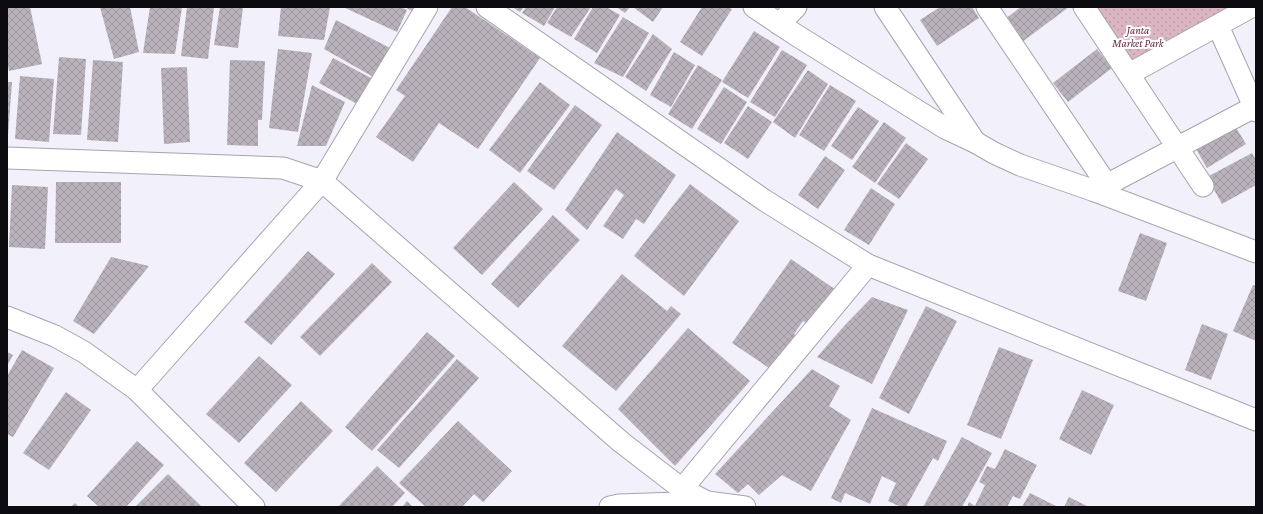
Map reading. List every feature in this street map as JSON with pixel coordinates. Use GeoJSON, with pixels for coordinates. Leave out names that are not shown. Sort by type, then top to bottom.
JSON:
{"type":"FeatureCollection","features":[{"type":"Feature","properties":{"kind":"street"},"geometry":{"type":"LineString","coordinates":[[137,390],[322,181],[427,7]]}},
{"type":"Feature","properties":{"kind":"street"},"geometry":{"type":"LineString","coordinates":[[487,7],[764,200],[868,265],[1256,420]]}},
{"type":"Feature","properties":{"kind":"street"},"geometry":{"type":"LineString","coordinates":[[754,7],[944,128],[975,142],[994,153],[1020,165],[1101,188],[1256,252]]}},
{"type":"Feature","properties":{"kind":"street"},"geometry":{"type":"LineString","coordinates":[[779,24],[796,7]]}},
{"type":"Feature","properties":{"kind":"street"},"geometry":{"type":"LineString","coordinates":[[885,7],[975,142]]}},
{"type":"Feature","properties":{"kind":"street"},"geometry":{"type":"LineString","coordinates":[[987,7],[1101,188]]}},
{"type":"Feature","properties":{"kind":"street"},"geometry":{"type":"LineString","coordinates":[[1084,7],[1203,186]]}},
{"type":"Feature","properties":{"kind":"street"},"geometry":{"type":"LineString","coordinates":[[1129,74],[1251,7]]}},
{"type":"Feature","properties":{"kind":"street"},"geometry":{"type":"LineString","coordinates":[[1101,188],[1255,108],[1218,26]]}},
{"type":"Feature","properties":{"kind":"street"},"geometry":{"type":"LineString","coordinates":[[7,158],[283,168],[322,181],[621,442],[682,489],[707,502]]}},
{"type":"Feature","properties":{"kind":"street"},"geometry":{"type":"LineString","coordinates":[[682,489],[868,265]]}},
{"type":"Feature","properties":{"kind":"street"},"geometry":{"type":"LineString","coordinates":[[7,317],[48,333],[84,352],[137,390],[254,507]]}},
{"type":"Feature","properties":{"kind":"street"},"geometry":{"type":"LineString","coordinates":[[610,507],[619,505],[707,502],[745,507]]}},
{"type":"Feature","properties":{"kind":"green space","name":"Janta Market Park"},"geometry":{"type":"Polygon","coordinates":[[[1084,7],[1248,7],[1129,74],[1084,7]]]}},
{"type":"Feature","properties":{"kind":"building"},"geometry":{"type":"Polygon","coordinates":[[[7,7],[30,7],[42,64],[9,71],[7,61],[7,7]]]}},
{"type":"Feature","properties":{"kind":"building"},"geometry":{"type":"Polygon","coordinates":[[[100,7],[130,7],[139,52],[114,59],[100,7]]]}},
{"type":"Feature","properties":{"kind":"building"},"geometry":{"type":"Polygon","coordinates":[[[150,7],[182,7],[175,54],[143,53],[150,7]]]}},
{"type":"Feature","properties":{"kind":"building"},"geometry":{"type":"Polygon","coordinates":[[[187,7],[214,7],[208,59],[181,56],[187,7]]]}},
{"type":"Feature","properties":{"kind":"building"},"geometry":{"type":"Polygon","coordinates":[[[220,7],[243,7],[238,48],[214,45],[220,7]]]}},
{"type":"Feature","properties":{"kind":"building"},"geometry":{"type":"Polygon","coordinates":[[[281,7],[330,7],[324,40],[278,36],[281,7]]]}},
{"type":"Feature","properties":{"kind":"building"},"geometry":{"type":"Polygon","coordinates":[[[343,7],[401,7],[407,10],[397,32],[343,7]]]}},
{"type":"Feature","properties":{"kind":"building"},"geometry":{"type":"Polygon","coordinates":[[[405,7],[414,7],[412,11],[405,7]]]}},
{"type":"Feature","properties":{"kind":"building"},"geometry":{"type":"Polygon","coordinates":[[[452,7],[465,7],[540,58],[478,149],[439,123],[413,162],[376,137],[405,96],[396,90],[452,7]]]}},
{"type":"Feature","properties":{"kind":"building"},"geometry":{"type":"Polygon","coordinates":[[[512,7],[524,7],[520,12],[512,7]]]}},
{"type":"Feature","properties":{"kind":"building"},"geometry":{"type":"Polygon","coordinates":[[[526,7],[555,7],[544,26],[522,13],[526,7]]]}},
{"type":"Feature","properties":{"kind":"building"},"geometry":{"type":"Polygon","coordinates":[[[557,7],[591,7],[571,37],[547,23],[557,7]]]}},
{"type":"Feature","properties":{"kind":"building"},"geometry":{"type":"Polygon","coordinates":[[[593,7],[606,7],[620,15],[597,53],[574,39],[593,7]]]}},
{"type":"Feature","properties":{"kind":"building"},"geometry":{"type":"Polygon","coordinates":[[[616,7],[630,7],[625,13],[616,7]]]}},
{"type":"Feature","properties":{"kind":"building"},"geometry":{"type":"Polygon","coordinates":[[[633,7],[663,7],[653,22],[633,7]]]}},
{"type":"Feature","properties":{"kind":"building"},"geometry":{"type":"Polygon","coordinates":[[[702,7],[728,7],[732,9],[702,56],[680,42],[702,7]]]}},
{"type":"Feature","properties":{"kind":"building"},"geometry":{"type":"Polygon","coordinates":[[[940,7],[972,7],[979,18],[937,46],[920,20],[940,7]]]}},
{"type":"Feature","properties":{"kind":"building"},"geometry":{"type":"Polygon","coordinates":[[[1021,7],[1069,7],[1022,42],[1005,19],[1021,7]]]}},
{"type":"Feature","properties":{"kind":"building"},"geometry":{"type":"Polygon","coordinates":[[[623,17],[649,33],[623,77],[594,63],[623,17]]]}},
{"type":"Feature","properties":{"kind":"building"},"geometry":{"type":"Polygon","coordinates":[[[336,20],[390,48],[377,79],[324,49],[336,20]]]}},
{"type":"Feature","properties":{"kind":"building"},"geometry":{"type":"Polygon","coordinates":[[[754,31],[780,47],[748,98],[722,82],[754,31]]]}},
{"type":"Feature","properties":{"kind":"building"},"geometry":{"type":"Polygon","coordinates":[[[653,34],[672,49],[646,91],[625,77],[653,34]]]}},
{"type":"Feature","properties":{"kind":"building"},"geometry":{"type":"Polygon","coordinates":[[[278,49],[312,53],[298,132],[269,128],[278,49]]]}},
{"type":"Feature","properties":{"kind":"building"},"geometry":{"type":"Polygon","coordinates":[[[1097,49],[1112,68],[1068,102],[1053,83],[1097,49]]]}},
{"type":"Feature","properties":{"kind":"building"},"geometry":{"type":"Polygon","coordinates":[[[782,50],[807,65],[775,117],[750,102],[782,50]]]}},
{"type":"Feature","properties":{"kind":"building"},"geometry":{"type":"Polygon","coordinates":[[[674,52],[695,65],[671,107],[650,95],[674,52]]]}},
{"type":"Feature","properties":{"kind":"building"},"geometry":{"type":"Polygon","coordinates":[[[59,57],[86,59],[81,135],[53,134],[59,57]]]}},
{"type":"Feature","properties":{"kind":"building"},"geometry":{"type":"Polygon","coordinates":[[[333,58],[371,78],[357,104],[319,83],[333,58]]]}},
{"type":"Feature","properties":{"kind":"building"},"geometry":{"type":"Polygon","coordinates":[[[93,60],[123,62],[118,142],[87,140],[93,60]]]}},
{"type":"Feature","properties":{"kind":"building"},"geometry":{"type":"Polygon","coordinates":[[[230,60],[265,61],[262,120],[258,120],[258,146],[227,145],[230,60]]]}},
{"type":"Feature","properties":{"kind":"building"},"geometry":{"type":"Polygon","coordinates":[[[698,65],[722,80],[692,129],[668,114],[698,65]]]}},
{"type":"Feature","properties":{"kind":"building"},"geometry":{"type":"Polygon","coordinates":[[[187,67],[190,142],[164,144],[161,68],[187,67]]]}},
{"type":"Feature","properties":{"kind":"building"},"geometry":{"type":"Polygon","coordinates":[[[808,70],[828,84],[795,138],[773,122],[808,70]]]}},
{"type":"Feature","properties":{"kind":"building"},"geometry":{"type":"Polygon","coordinates":[[[20,76],[54,79],[49,142],[15,139],[20,76]]]}},
{"type":"Feature","properties":{"kind":"building"},"geometry":{"type":"Polygon","coordinates":[[[7,82],[12,82],[8,136],[7,136],[7,82]]]}},
{"type":"Feature","properties":{"kind":"building"},"geometry":{"type":"Polygon","coordinates":[[[540,82],[570,105],[520,173],[489,150],[540,82]]]}},
{"type":"Feature","properties":{"kind":"building"},"geometry":{"type":"Polygon","coordinates":[[[312,85],[345,102],[326,146],[297,146],[312,85]]]}},
{"type":"Feature","properties":{"kind":"building"},"geometry":{"type":"Polygon","coordinates":[[[830,85],[856,101],[824,151],[799,135],[830,85]]]}},
{"type":"Feature","properties":{"kind":"building"},"geometry":{"type":"Polygon","coordinates":[[[724,87],[747,102],[721,144],[697,129],[724,87]]]}},
{"type":"Feature","properties":{"kind":"building"},"geometry":{"type":"Polygon","coordinates":[[[575,105],[602,125],[554,190],[527,171],[575,105]]]}},
{"type":"Feature","properties":{"kind":"building"},"geometry":{"type":"Polygon","coordinates":[[[748,106],[772,122],[748,159],[724,143],[748,106]]]}},
{"type":"Feature","properties":{"kind":"building"},"geometry":{"type":"Polygon","coordinates":[[[858,107],[879,121],[852,160],[831,146],[858,107]]]}},
{"type":"Feature","properties":{"kind":"building"},"geometry":{"type":"Polygon","coordinates":[[[884,122],[906,138],[875,183],[852,167],[884,122]]]}},
{"type":"Feature","properties":{"kind":"building"},"geometry":{"type":"Polygon","coordinates":[[[1235,126],[1246,144],[1207,168],[1196,149],[1235,126]]]}},
{"type":"Feature","properties":{"kind":"building"},"geometry":{"type":"Polygon","coordinates":[[[617,132],[676,175],[644,224],[636,219],[623,239],[603,226],[624,195],[616,189],[587,230],[565,210],[617,132]]]}},
{"type":"Feature","properties":{"kind":"building"},"geometry":{"type":"Polygon","coordinates":[[[906,143],[928,159],[899,199],[877,184],[906,143]]]}},
{"type":"Feature","properties":{"kind":"building"},"geometry":{"type":"Polygon","coordinates":[[[1252,153],[1256,160],[1256,185],[1222,204],[1207,177],[1252,153]]]}},
{"type":"Feature","properties":{"kind":"building"},"geometry":{"type":"Polygon","coordinates":[[[825,156],[845,170],[818,209],[798,195],[825,156]]]}},
{"type":"Feature","properties":{"kind":"building"},"geometry":{"type":"Polygon","coordinates":[[[56,182],[121,182],[121,243],[55,243],[56,182]]]}},
{"type":"Feature","properties":{"kind":"building"},"geometry":{"type":"Polygon","coordinates":[[[514,182],[543,209],[482,275],[453,248],[514,182]]]}},
{"type":"Feature","properties":{"kind":"building"},"geometry":{"type":"Polygon","coordinates":[[[690,184],[739,221],[684,296],[634,256],[690,184]]]}},
{"type":"Feature","properties":{"kind":"building"},"geometry":{"type":"Polygon","coordinates":[[[12,185],[48,187],[45,249],[9,247],[12,185]]]}},
{"type":"Feature","properties":{"kind":"building"},"geometry":{"type":"Polygon","coordinates":[[[871,188],[895,204],[869,245],[844,230],[871,188]]]}},
{"type":"Feature","properties":{"kind":"building"},"geometry":{"type":"Polygon","coordinates":[[[553,215],[580,240],[518,308],[491,284],[553,215]]]}},
{"type":"Feature","properties":{"kind":"building"},"geometry":{"type":"Polygon","coordinates":[[[1140,233],[1167,243],[1146,301],[1118,291],[1140,233]]]}},
{"type":"Feature","properties":{"kind":"building"},"geometry":{"type":"Polygon","coordinates":[[[308,251],[335,274],[271,345],[244,322],[308,251]]]}},
{"type":"Feature","properties":{"kind":"building"},"geometry":{"type":"Polygon","coordinates":[[[111,257],[149,266],[94,334],[73,321],[111,257]]]}},
{"type":"Feature","properties":{"kind":"building"},"geometry":{"type":"Polygon","coordinates":[[[791,259],[839,292],[810,326],[803,321],[794,334],[801,339],[772,370],[732,343],[791,259]]]}},
{"type":"Feature","properties":{"kind":"building"},"geometry":{"type":"Polygon","coordinates":[[[372,263],[392,282],[320,356],[300,337],[372,263]]]}},
{"type":"Feature","properties":{"kind":"building"},"geometry":{"type":"Polygon","coordinates":[[[622,274],[667,311],[671,306],[681,314],[616,391],[562,346],[622,274]]]}},
{"type":"Feature","properties":{"kind":"building"},"geometry":{"type":"Polygon","coordinates":[[[1253,285],[1256,286],[1256,341],[1233,331],[1253,285]]]}},
{"type":"Feature","properties":{"kind":"building"},"geometry":{"type":"Polygon","coordinates":[[[872,297],[908,310],[872,384],[817,357],[872,297]]]}},
{"type":"Feature","properties":{"kind":"building"},"geometry":{"type":"Polygon","coordinates":[[[926,306],[957,321],[909,414],[879,398],[926,306]]]}},
{"type":"Feature","properties":{"kind":"building"},"geometry":{"type":"Polygon","coordinates":[[[1202,324],[1228,334],[1211,380],[1185,370],[1202,324]]]}},
{"type":"Feature","properties":{"kind":"building"},"geometry":{"type":"Polygon","coordinates":[[[688,328],[750,381],[675,466],[618,409],[688,328]]]}},
{"type":"Feature","properties":{"kind":"building"},"geometry":{"type":"Polygon","coordinates":[[[427,332],[455,356],[372,451],[345,427],[427,332]]]}},
{"type":"Feature","properties":{"kind":"building"},"geometry":{"type":"Polygon","coordinates":[[[999,347],[1033,360],[1001,439],[967,425],[999,347]]]}},
{"type":"Feature","properties":{"kind":"building"},"geometry":{"type":"Polygon","coordinates":[[[22,350],[54,368],[13,437],[7,434],[7,376],[22,350]]]}},
{"type":"Feature","properties":{"kind":"building"},"geometry":{"type":"Polygon","coordinates":[[[7,352],[13,355],[7,366],[7,352]]]}},
{"type":"Feature","properties":{"kind":"building"},"geometry":{"type":"Polygon","coordinates":[[[259,356],[292,385],[239,443],[206,414],[259,356]]]}},
{"type":"Feature","properties":{"kind":"building"},"geometry":{"type":"Polygon","coordinates":[[[457,359],[479,378],[399,468],[377,450],[457,359]]]}},
{"type":"Feature","properties":{"kind":"building"},"geometry":{"type":"Polygon","coordinates":[[[812,369],[840,386],[829,406],[851,420],[811,491],[782,475],[759,495],[748,484],[738,493],[715,474],[812,369]]]}},
{"type":"Feature","properties":{"kind":"building"},"geometry":{"type":"Polygon","coordinates":[[[1082,390],[1114,405],[1091,455],[1059,439],[1082,390]]]}},
{"type":"Feature","properties":{"kind":"building"},"geometry":{"type":"Polygon","coordinates":[[[66,392],[91,410],[49,470],[23,453],[66,392]]]}},
{"type":"Feature","properties":{"kind":"building"},"geometry":{"type":"Polygon","coordinates":[[[301,401],[333,431],[276,492],[244,463],[301,401]]]}},
{"type":"Feature","properties":{"kind":"building"},"geometry":{"type":"Polygon","coordinates":[[[872,408],[947,441],[938,461],[933,458],[906,507],[901,507],[888,501],[896,483],[882,476],[870,504],[845,493],[841,503],[831,498],[872,408]]]}},
{"type":"Feature","properties":{"kind":"building"},"geometry":{"type":"Polygon","coordinates":[[[458,421],[512,471],[483,502],[474,494],[462,507],[426,507],[399,483],[458,421]]]}},
{"type":"Feature","properties":{"kind":"building"},"geometry":{"type":"Polygon","coordinates":[[[962,437],[992,453],[962,507],[923,507],[962,437]]]}},
{"type":"Feature","properties":{"kind":"building"},"geometry":{"type":"Polygon","coordinates":[[[137,441],[164,465],[126,507],[99,507],[87,496],[137,441]]]}},
{"type":"Feature","properties":{"kind":"building"},"geometry":{"type":"Polygon","coordinates":[[[1005,449],[1037,465],[1020,499],[1013,496],[1007,507],[967,507],[969,502],[975,506],[985,485],[979,482],[987,466],[995,469],[1005,449]]]}},
{"type":"Feature","properties":{"kind":"building"},"geometry":{"type":"Polygon","coordinates":[[[377,466],[405,493],[392,507],[338,507],[377,466]]]}},
{"type":"Feature","properties":{"kind":"building"},"geometry":{"type":"Polygon","coordinates":[[[168,474],[201,506],[135,507],[168,474]]]}},
{"type":"Feature","properties":{"kind":"building"},"geometry":{"type":"Polygon","coordinates":[[[1030,493],[1058,507],[1022,507],[1030,493]]]}},
{"type":"Feature","properties":{"kind":"building"},"geometry":{"type":"Polygon","coordinates":[[[1069,497],[1089,507],[1064,507],[1069,497]]]}},
{"type":"Feature","properties":{"kind":"building"},"geometry":{"type":"Polygon","coordinates":[[[407,501],[413,507],[402,507],[407,501]]]}},
{"type":"Feature","properties":{"kind":"building"},"geometry":{"type":"Polygon","coordinates":[[[75,503],[79,507],[71,507],[75,503]]]}}]}
